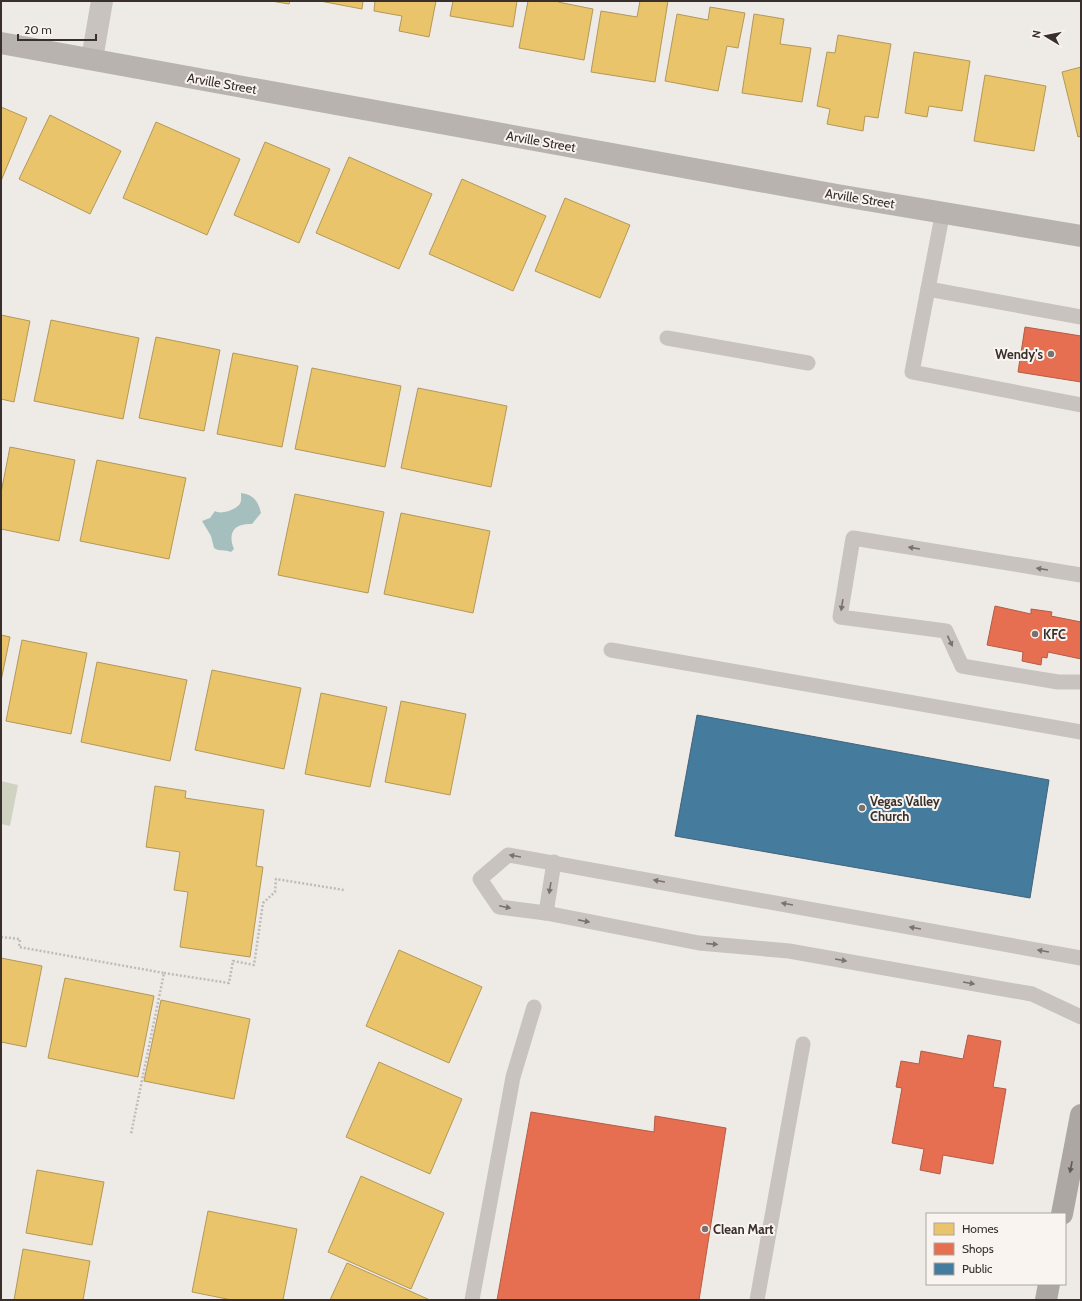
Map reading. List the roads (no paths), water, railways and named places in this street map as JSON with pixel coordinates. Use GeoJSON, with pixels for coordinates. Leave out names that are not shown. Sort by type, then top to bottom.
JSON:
{"type":"FeatureCollection","features":[{"type":"Feature","properties":{"kind":"main road"},"geometry":{"type":"LineString","coordinates":[[1062,1213],[1081,1115]]}},
{"type":"Feature","properties":{"kind":"main road"},"geometry":{"type":"LineString","coordinates":[[1046,1300],[1049,1285]]}},
{"type":"Feature","properties":{"kind":"street"},"geometry":{"type":"LineString","coordinates":[[92,60],[102,1]]}},
{"type":"Feature","properties":{"kind":"street","name":"Arville Street"},"geometry":{"type":"LineString","coordinates":[[1,43],[822,192],[943,211],[1081,236]]}},
{"type":"Feature","properties":{"kind":"lane"},"geometry":{"type":"LineString","coordinates":[[943,211],[912,372],[1081,404]]}},
{"type":"Feature","properties":{"kind":"lane"},"geometry":{"type":"LineString","coordinates":[[928,289],[1081,317]]}},
{"type":"Feature","properties":{"kind":"lane"},"geometry":{"type":"LineString","coordinates":[[667,338],[808,363]]}},
{"type":"Feature","properties":{"kind":"lane"},"geometry":{"type":"LineString","coordinates":[[1081,575],[852,538],[840,617],[946,631],[962,666],[1058,682],[1081,682]]}},
{"type":"Feature","properties":{"kind":"lane"},"geometry":{"type":"LineString","coordinates":[[611,650],[1081,732]]}},
{"type":"Feature","properties":{"kind":"lane"},"geometry":{"type":"LineString","coordinates":[[1081,958],[554,862],[508,855],[480,879],[499,907],[546,913],[699,943],[789,950],[1032,994],[1081,1018]]}},
{"type":"Feature","properties":{"kind":"lane"},"geometry":{"type":"LineString","coordinates":[[546,913],[554,862]]}},
{"type":"Feature","properties":{"kind":"lane"},"geometry":{"type":"LineString","coordinates":[[472,1300],[513,1077],[534,1007]]}},
{"type":"Feature","properties":{"kind":"lane"},"geometry":{"type":"LineString","coordinates":[[757,1300],[803,1044]]}},
{"type":"Feature","properties":{"kind":"water"},"geometry":{"type":"Polygon","coordinates":[[[241,493],[249,495],[255,499],[261,513],[252,524],[241,525],[234,530],[231,538],[234,549],[231,552],[216,549],[214,548],[211,536],[202,521],[210,518],[215,511],[224,512],[237,507],[241,502],[241,493]]]}},
{"type":"Feature","properties":{"kind":"place","name":"Wendy's"},"geometry":{"type":"Point","coordinates":[1051,354]}},
{"type":"Feature","properties":{"kind":"place","name":"KFC"},"geometry":{"type":"Point","coordinates":[1035,634]}},
{"type":"Feature","properties":{"kind":"place","name":"Vegas Valley Church"},"geometry":{"type":"Point","coordinates":[862,808]}},
{"type":"Feature","properties":{"kind":"place","name":"Clean Mart"},"geometry":{"type":"Point","coordinates":[705,1229]}}]}
